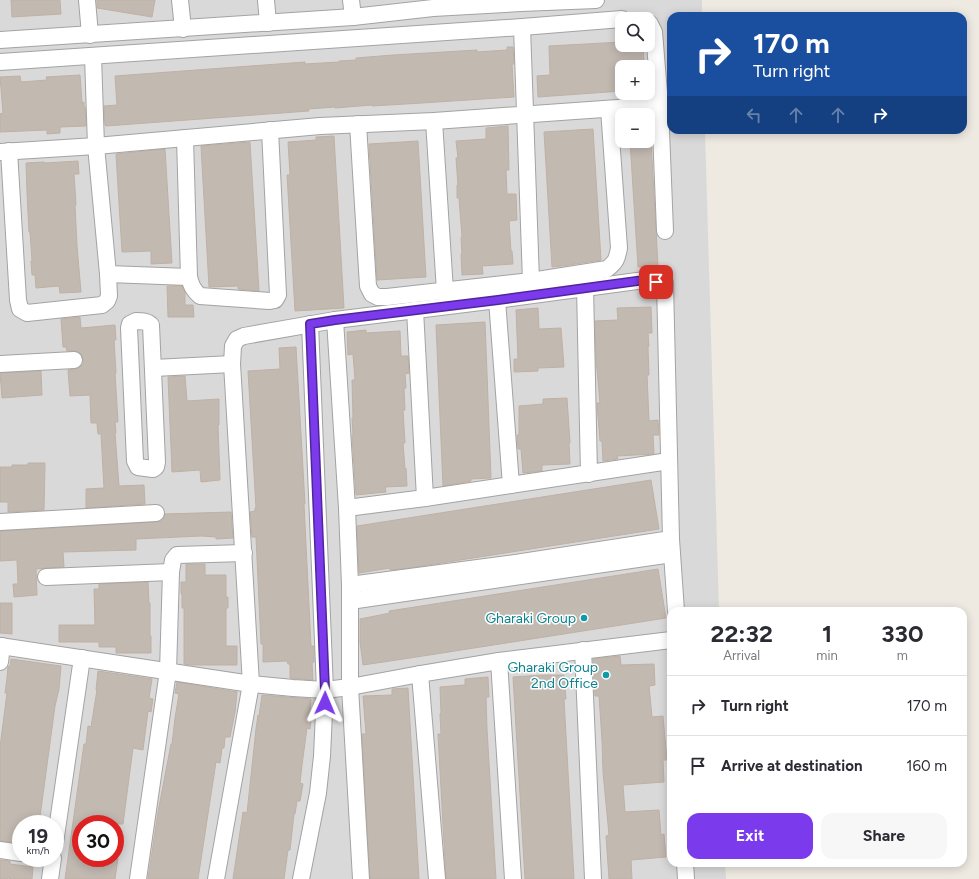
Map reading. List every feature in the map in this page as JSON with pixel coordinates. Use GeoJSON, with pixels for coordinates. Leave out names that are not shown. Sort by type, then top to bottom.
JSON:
{"type":"FeatureCollection","features":[{"type":"Feature","properties":{"kind":"street"},"geometry":{"type":"LineString","coordinates":[[87,0],[90,35]]}},
{"type":"Feature","properties":{"kind":"street"},"geometry":{"type":"LineString","coordinates":[[180,0],[183,29]]}},
{"type":"Feature","properties":{"kind":"street"},"geometry":{"type":"LineString","coordinates":[[266,0],[268,23]]}},
{"type":"Feature","properties":{"kind":"street"},"geometry":{"type":"LineString","coordinates":[[351,0],[353,17]]}},
{"type":"Feature","properties":{"kind":"street"},"geometry":{"type":"LineString","coordinates":[[0,36],[90,35],[353,17],[432,4],[472,6],[521,1],[558,2],[596,0]]}},
{"type":"Feature","properties":{"kind":"street"},"geometry":{"type":"LineString","coordinates":[[558,2],[560,24]]}},
{"type":"Feature","properties":{"kind":"street"},"geometry":{"type":"LineString","coordinates":[[472,6],[473,30]]}},
{"type":"Feature","properties":{"kind":"street"},"geometry":{"type":"LineString","coordinates":[[0,62],[138,54],[615,20]]}},
{"type":"Feature","properties":{"kind":"street"},"geometry":{"type":"LineString","coordinates":[[522,27],[531,281]]}},
{"type":"Feature","properties":{"kind":"street"},"geometry":{"type":"LineString","coordinates":[[136,31],[138,54]]}},
{"type":"Feature","properties":{"kind":"street"},"geometry":{"type":"LineString","coordinates":[[655,44],[660,105],[665,232]]}},
{"type":"Feature","properties":{"kind":"street"},"geometry":{"type":"LineString","coordinates":[[93,56],[96,146],[109,296],[107,302],[102,305],[27,313],[20,309],[18,300],[4,152],[96,146],[270,130],[434,121],[660,105]]}},
{"type":"Feature","properties":{"kind":"street"},"geometry":{"type":"LineString","coordinates":[[358,124],[368,286],[372,294],[378,297],[387,297],[531,281],[606,269],[613,264],[617,259],[619,248],[609,109]]}},
{"type":"Feature","properties":{"kind":"street"},"geometry":{"type":"LineString","coordinates":[[434,121],[445,291]]}},
{"type":"Feature","properties":{"kind":"street"},"geometry":{"type":"LineString","coordinates":[[185,138],[189,277],[191,286],[200,296],[270,301],[275,300],[278,295],[270,130]]}},
{"type":"Feature","properties":{"kind":"street"},"geometry":{"type":"LineString","coordinates":[[108,274],[189,277]]}},
{"type":"Feature","properties":{"kind":"street"},"geometry":{"type":"LineString","coordinates":[[216,879],[251,684],[232,364],[233,346],[237,339],[244,336],[335,320],[498,300],[585,287],[646,280],[665,283],[669,461],[676,607]]}},
{"type":"Feature","properties":{"kind":"street"},"geometry":{"type":"LineString","coordinates":[[585,287],[589,474]]}},
{"type":"Feature","properties":{"kind":"street"},"geometry":{"type":"LineString","coordinates":[[498,300],[511,485]]}},
{"type":"Feature","properties":{"kind":"street"},"geometry":{"type":"LineString","coordinates":[[415,310],[425,498]]}},
{"type":"Feature","properties":{"kind":"street"},"geometry":{"type":"LineString","coordinates":[[335,320],[347,508],[350,593],[350,687],[361,879]]}},
{"type":"Feature","properties":{"kind":"street"},"geometry":{"type":"LineString","coordinates":[[136,321],[149,322],[151,325],[154,368],[157,462],[156,467],[153,469],[138,467],[135,461],[129,328],[130,324],[136,321]]}},
{"type":"Feature","properties":{"kind":"street"},"geometry":{"type":"LineString","coordinates":[[301,879],[318,793],[322,756],[325,690],[310,324]]}},
{"type":"Feature","properties":{"kind":"street"},"geometry":{"type":"LineString","coordinates":[[0,364],[74,360]]}},
{"type":"Feature","properties":{"kind":"street"},"geometry":{"type":"LineString","coordinates":[[154,368],[232,364]]}},
{"type":"Feature","properties":{"kind":"street"},"geometry":{"type":"LineString","coordinates":[[347,508],[425,498],[669,461]]}},
{"type":"Feature","properties":{"kind":"street"},"geometry":{"type":"LineString","coordinates":[[0,522],[156,513]]}},
{"type":"Feature","properties":{"kind":"street"},"geometry":{"type":"LineString","coordinates":[[350,593],[672,546]]}},
{"type":"Feature","properties":{"kind":"street"},"geometry":{"type":"LineString","coordinates":[[138,879],[168,671],[171,572],[173,560],[177,555],[244,553]]}},
{"type":"Feature","properties":{"kind":"street"},"geometry":{"type":"LineString","coordinates":[[46,577],[171,572]]}},
{"type":"Feature","properties":{"kind":"street"},"geometry":{"type":"LineString","coordinates":[[1,651],[82,658],[251,684],[325,690],[350,687],[499,660],[667,640]]}},
{"type":"Feature","properties":{"kind":"street"},"geometry":{"type":"LineString","coordinates":[[582,650],[593,879]]}},
{"type":"Feature","properties":{"kind":"street"},"geometry":{"type":"LineString","coordinates":[[59,815],[82,658]]}},
{"type":"Feature","properties":{"kind":"street"},"geometry":{"type":"LineString","coordinates":[[499,660],[513,879]]}},
{"type":"Feature","properties":{"kind":"street"},"geometry":{"type":"LineString","coordinates":[[420,674],[436,879]]}},
{"type":"Feature","properties":{"kind":"street"},"geometry":{"type":"LineString","coordinates":[[0,850],[12,852]]}},
{"type":"Feature","properties":{"kind":"street"},"geometry":{"type":"LineString","coordinates":[[50,879],[52,867]]}},
{"type":"Feature","properties":{"kind":"street"},"geometry":{"type":"LineString","coordinates":[[685,867],[686,879]]}},
{"type":"Feature","properties":{"kind":"shaded area"},"geometry":{"type":"Polygon","coordinates":[[[0,0],[702,0],[702,12],[667,12],[667,134],[705,134],[719,607],[667,607],[667,867],[725,867],[726,879],[0,879],[0,0]]]}},
{"type":"Feature","properties":{"kind":"building"},"geometry":{"type":"Polygon","coordinates":[[[11,0],[60,0],[61,14],[12,17],[11,0]]]}},
{"type":"Feature","properties":{"kind":"building"},"geometry":{"type":"Polygon","coordinates":[[[97,0],[155,0],[152,17],[97,8],[97,0]]]}},
{"type":"Feature","properties":{"kind":"building"},"geometry":{"type":"Polygon","coordinates":[[[615,42],[615,52],[643,52],[644,60],[615,60],[615,92],[538,97],[537,76],[550,75],[549,46],[615,42]]]}},
{"type":"Feature","properties":{"kind":"building"},"geometry":{"type":"Polygon","coordinates":[[[507,47],[513,47],[514,64],[512,64],[514,97],[335,107],[308,109],[309,111],[105,125],[104,106],[117,105],[115,76],[305,62],[305,64],[339,62],[356,60],[356,58],[393,55],[477,50],[477,52],[507,50],[507,47]]]}},
{"type":"Feature","properties":{"kind":"building"},"geometry":{"type":"Polygon","coordinates":[[[80,75],[82,103],[84,102],[85,107],[86,126],[60,127],[60,133],[47,134],[47,130],[0,132],[0,114],[3,113],[0,77],[20,76],[21,82],[47,80],[46,77],[80,75]]]}},
{"type":"Feature","properties":{"kind":"building"},"geometry":{"type":"Polygon","coordinates":[[[508,126],[509,170],[506,170],[507,194],[516,194],[517,220],[509,221],[513,264],[482,266],[483,274],[462,275],[462,237],[459,198],[457,198],[458,185],[456,158],[458,158],[456,141],[486,139],[486,128],[508,126]]]}},
{"type":"Feature","properties":{"kind":"building"},"geometry":{"type":"Polygon","coordinates":[[[593,129],[601,260],[552,267],[544,132],[593,129]]]}},
{"type":"Feature","properties":{"kind":"building"},"geometry":{"type":"Polygon","coordinates":[[[334,136],[344,308],[295,311],[287,175],[290,175],[288,142],[316,140],[316,137],[334,136]]]}},
{"type":"Feature","properties":{"kind":"building"},"geometry":{"type":"Polygon","coordinates":[[[418,141],[426,277],[377,280],[369,144],[418,141]]]}},
{"type":"Feature","properties":{"kind":"building"},"geometry":{"type":"Polygon","coordinates":[[[250,142],[259,291],[238,289],[238,286],[209,287],[201,146],[250,142]]]}},
{"type":"Feature","properties":{"kind":"building"},"geometry":{"type":"Polygon","coordinates":[[[630,148],[651,148],[658,266],[638,267],[630,148]]]}},
{"type":"Feature","properties":{"kind":"building"},"geometry":{"type":"Polygon","coordinates":[[[165,149],[172,263],[151,264],[151,251],[122,252],[116,154],[165,149]]]}},
{"type":"Feature","properties":{"kind":"building"},"geometry":{"type":"Polygon","coordinates":[[[78,161],[79,174],[74,174],[77,246],[81,292],[60,293],[59,286],[36,288],[35,275],[32,275],[26,163],[78,161]]]}},
{"type":"Feature","properties":{"kind":"building"},"geometry":{"type":"Polygon","coordinates":[[[167,286],[182,286],[185,292],[185,305],[193,305],[194,317],[168,317],[167,286]]]}},
{"type":"Feature","properties":{"kind":"building"},"geometry":{"type":"Polygon","coordinates":[[[651,307],[652,333],[648,333],[649,375],[647,375],[649,421],[658,420],[659,435],[653,435],[654,454],[617,456],[618,459],[603,461],[597,403],[600,403],[596,359],[595,321],[618,320],[617,308],[651,307]]]}},
{"type":"Feature","properties":{"kind":"building"},"geometry":{"type":"Polygon","coordinates":[[[538,308],[539,329],[561,328],[564,367],[538,368],[538,371],[514,372],[514,359],[518,359],[516,310],[538,308]]]}},
{"type":"Feature","properties":{"kind":"building"},"geometry":{"type":"Polygon","coordinates":[[[80,317],[81,328],[115,325],[115,373],[118,422],[115,422],[115,433],[119,486],[144,485],[145,504],[86,508],[86,489],[104,488],[101,434],[98,434],[97,423],[91,423],[90,395],[70,396],[68,370],[79,368],[83,364],[83,359],[79,352],[67,351],[66,347],[63,347],[61,319],[80,317]]]}},
{"type":"Feature","properties":{"kind":"building"},"geometry":{"type":"Polygon","coordinates":[[[485,322],[491,478],[471,479],[471,481],[443,486],[436,325],[485,322]]]}},
{"type":"Feature","properties":{"kind":"building"},"geometry":{"type":"Polygon","coordinates":[[[366,330],[366,333],[400,331],[401,356],[408,356],[409,373],[405,374],[405,410],[403,410],[405,443],[403,443],[407,486],[385,487],[386,492],[356,495],[352,435],[352,380],[355,380],[353,354],[348,355],[347,332],[366,330]]]}},
{"type":"Feature","properties":{"kind":"building"},"geometry":{"type":"Polygon","coordinates":[[[296,347],[311,646],[314,646],[314,662],[312,663],[313,680],[290,678],[290,664],[288,664],[287,661],[263,662],[256,537],[252,537],[250,512],[255,511],[256,508],[248,371],[280,369],[279,348],[296,347]]]}},
{"type":"Feature","properties":{"kind":"building"},"geometry":{"type":"Polygon","coordinates":[[[41,371],[42,395],[2,398],[0,373],[41,371]]]}},
{"type":"Feature","properties":{"kind":"building"},"geometry":{"type":"Polygon","coordinates":[[[185,376],[187,401],[219,399],[218,425],[220,480],[201,482],[200,470],[172,472],[168,377],[185,376]]]}},
{"type":"Feature","properties":{"kind":"building"},"geometry":{"type":"Polygon","coordinates":[[[567,398],[570,464],[542,465],[542,471],[523,473],[521,449],[518,449],[517,435],[519,435],[519,406],[543,404],[543,399],[567,398]]]}},
{"type":"Feature","properties":{"kind":"building"},"geometry":{"type":"Polygon","coordinates":[[[28,463],[45,463],[44,510],[8,512],[8,502],[0,502],[0,467],[28,465],[28,463]]]}},
{"type":"Feature","properties":{"kind":"building"},"geometry":{"type":"Polygon","coordinates":[[[651,480],[659,529],[409,568],[390,570],[390,568],[359,573],[357,526],[651,480]]]}},
{"type":"Feature","properties":{"kind":"building"},"geometry":{"type":"Polygon","coordinates":[[[231,512],[233,538],[216,539],[216,537],[201,536],[136,539],[136,550],[63,552],[64,567],[36,569],[37,595],[14,597],[13,584],[18,584],[17,560],[0,561],[0,531],[157,522],[162,521],[165,514],[231,512]]]}},
{"type":"Feature","properties":{"kind":"building"},"geometry":{"type":"Polygon","coordinates":[[[186,564],[205,564],[205,575],[226,575],[226,597],[228,597],[228,608],[226,608],[226,646],[237,646],[237,665],[184,664],[184,608],[182,608],[181,582],[186,582],[186,564]]]}},
{"type":"Feature","properties":{"kind":"building"},"geometry":{"type":"Polygon","coordinates":[[[658,569],[666,618],[363,665],[360,642],[360,619],[390,613],[389,611],[658,569]]]}},
{"type":"Feature","properties":{"kind":"building"},"geometry":{"type":"Polygon","coordinates":[[[148,582],[151,653],[116,653],[116,647],[99,647],[99,642],[59,642],[59,625],[95,625],[94,589],[99,589],[99,584],[148,582]]]}},
{"type":"Feature","properties":{"kind":"building"},"geometry":{"type":"Polygon","coordinates":[[[0,603],[12,603],[12,634],[0,633],[0,603]]]}},
{"type":"Feature","properties":{"kind":"building"},"geometry":{"type":"Polygon","coordinates":[[[620,656],[621,665],[654,664],[655,685],[649,686],[652,717],[663,716],[667,760],[663,760],[664,782],[623,785],[625,812],[659,810],[661,835],[664,834],[666,857],[631,860],[632,879],[609,879],[606,836],[609,835],[603,772],[599,696],[595,696],[593,659],[620,656]]]}},
{"type":"Feature","properties":{"kind":"building"},"geometry":{"type":"Polygon","coordinates":[[[11,659],[61,666],[40,815],[12,815],[12,842],[0,841],[0,747],[7,693],[5,693],[8,666],[10,667],[11,659]]]}},
{"type":"Feature","properties":{"kind":"building"},"geometry":{"type":"Polygon","coordinates":[[[98,671],[152,679],[149,698],[153,699],[151,712],[148,711],[143,750],[133,748],[124,816],[124,815],[74,815],[84,744],[86,744],[88,726],[91,727],[98,671]]]}},
{"type":"Feature","properties":{"kind":"building"},"geometry":{"type":"Polygon","coordinates":[[[564,675],[574,879],[525,879],[513,677],[564,675]]]}},
{"type":"Feature","properties":{"kind":"building"},"geometry":{"type":"Polygon","coordinates":[[[488,677],[489,697],[486,697],[487,729],[496,879],[446,879],[438,734],[441,734],[440,687],[465,685],[465,679],[488,677]]]}},
{"type":"Feature","properties":{"kind":"building"},"geometry":{"type":"Polygon","coordinates":[[[177,682],[237,692],[235,712],[230,737],[225,737],[220,763],[216,762],[198,879],[148,879],[158,812],[172,744],[179,694],[175,693],[177,682]]]}},
{"type":"Feature","properties":{"kind":"building"},"geometry":{"type":"Polygon","coordinates":[[[408,688],[419,879],[370,879],[362,734],[366,734],[363,696],[392,695],[392,689],[408,688]]]}},
{"type":"Feature","properties":{"kind":"building"},"geometry":{"type":"Polygon","coordinates":[[[262,695],[311,699],[310,710],[312,711],[310,729],[307,728],[300,783],[303,784],[300,801],[297,801],[294,814],[290,850],[288,850],[284,879],[233,879],[243,812],[247,813],[256,729],[262,695]]]}},
{"type":"Feature","properties":{"kind":"building"},"geometry":{"type":"Polygon","coordinates":[[[72,829],[72,867],[117,867],[115,879],[65,879],[72,829]]]}},
{"type":"Feature","properties":{"kind":"building"},"geometry":{"type":"Polygon","coordinates":[[[0,860],[10,861],[12,867],[33,867],[32,879],[9,879],[10,878],[8,877],[8,879],[0,879],[0,860]]]}},
{"type":"Feature","properties":{"kind":"place","name":"Gharaki Group"},"geometry":{"type":"Point","coordinates":[584,618]}},
{"type":"Feature","properties":{"kind":"place","name":"Gharaki Group 2nd Office"},"geometry":{"type":"Point","coordinates":[606,675]}},
{"type":"Feature","properties":{"kind":"route"},"geometry":{"type":"LineString","coordinates":[[325,703],[310,324],[498,300],[585,287],[646,280],[656,282]]}}]}
